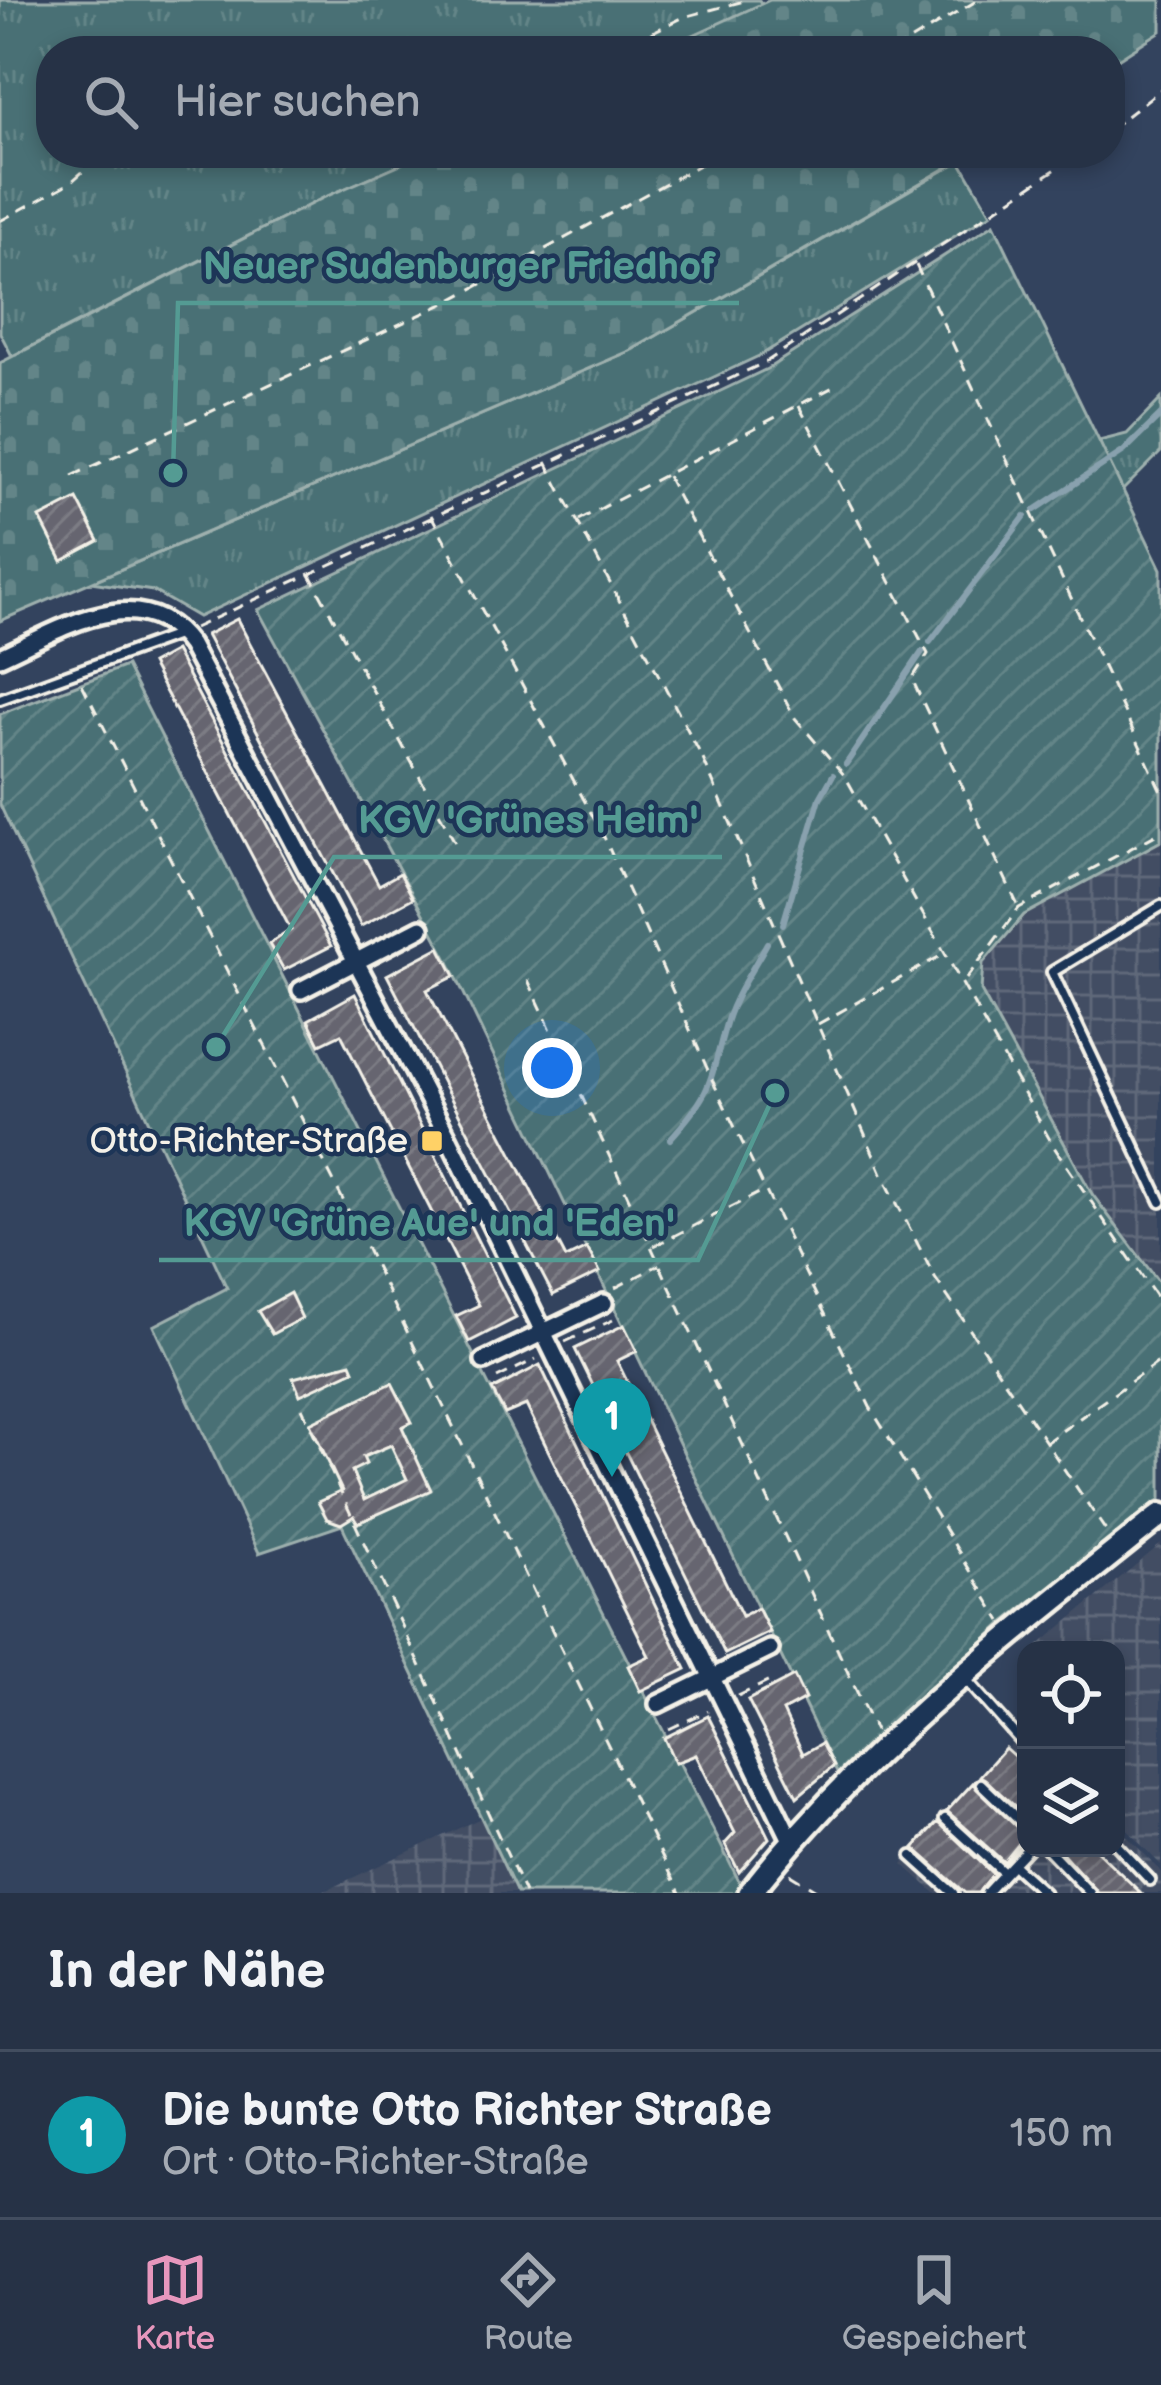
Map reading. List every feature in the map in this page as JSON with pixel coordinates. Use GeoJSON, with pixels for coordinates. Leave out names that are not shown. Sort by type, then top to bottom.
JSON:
{"type":"FeatureCollection","features":[{"type":"Feature","properties":{"kind":"main road"},"geometry":{"type":"LineString","coordinates":[[750,1893],[792,1841],[964,1677],[1161,1515]]}},
{"type":"Feature","properties":{"kind":"street"},"geometry":{"type":"LineString","coordinates":[[0,657],[107,612],[146,613],[181,634],[358,961],[545,1332],[792,1841]]}},
{"type":"Feature","properties":{"kind":"street"},"geometry":{"type":"LineString","coordinates":[[301,990],[422,928]]}},
{"type":"Feature","properties":{"kind":"street"},"geometry":{"type":"LineString","coordinates":[[484,1361],[607,1296]]}},
{"type":"Feature","properties":{"kind":"street"},"geometry":{"type":"LineString","coordinates":[[658,1704],[770,1648]]}},
{"type":"Feature","properties":{"kind":"lane"},"geometry":{"type":"LineString","coordinates":[[0,699],[181,634]]}},
{"type":"Feature","properties":{"kind":"lane"},"geometry":{"type":"LineString","coordinates":[[1161,906],[1052,972],[1161,1202]]}},
{"type":"Feature","properties":{"kind":"lane"},"geometry":{"type":"LineString","coordinates":[[964,1677],[1017,1737]]}},
{"type":"Feature","properties":{"kind":"lane"},"geometry":{"type":"LineString","coordinates":[[981,1784],[1017,1818]]}},
{"type":"Feature","properties":{"kind":"lane"},"geometry":{"type":"LineString","coordinates":[[945,1819],[1004,1873]]}},
{"type":"Feature","properties":{"kind":"lane"},"geometry":{"type":"LineString","coordinates":[[1125,1854],[1150,1880]]}},
{"type":"Feature","properties":{"kind":"lane"},"geometry":{"type":"LineString","coordinates":[[912,1856],[953,1893]]}},
{"type":"Feature","properties":{"kind":"lane"},"geometry":{"type":"LineString","coordinates":[[986,1893],[1020,1857]]}},
{"type":"Feature","properties":{"kind":"lane"},"geometry":{"type":"LineString","coordinates":[[1056,1857],[1090,1893]]}},
{"type":"Feature","properties":{"kind":"lane"},"geometry":{"type":"LineString","coordinates":[[1013,1865],[1044,1893]]}},
{"type":"Feature","properties":{"kind":"path"},"geometry":{"type":"LineString","coordinates":[[644,36],[684,17],[748,0]]}},
{"type":"Feature","properties":{"kind":"path"},"geometry":{"type":"LineString","coordinates":[[917,36],[978,0]]}},
{"type":"Feature","properties":{"kind":"path"},"geometry":{"type":"LineString","coordinates":[[1125,117],[1161,89]]}},
{"type":"Feature","properties":{"kind":"path"},"geometry":{"type":"LineString","coordinates":[[0,221],[70,183],[87,168]]}},
{"type":"Feature","properties":{"kind":"path"},"geometry":{"type":"LineString","coordinates":[[72,476],[452,300],[694,168]]}},
{"type":"Feature","properties":{"kind":"path"},"geometry":{"type":"LineString","coordinates":[[181,634],[766,362],[1058,168]]}},
{"type":"Feature","properties":{"kind":"path"},"geometry":{"type":"LineString","coordinates":[[916,264],[1161,791]]}},
{"type":"Feature","properties":{"kind":"path"},"geometry":{"type":"LineString","coordinates":[[578,521],[836,385]]}},
{"type":"Feature","properties":{"kind":"path"},"geometry":{"type":"LineString","coordinates":[[799,406],[928,654],[912,680],[1019,908]]}},
{"type":"Feature","properties":{"kind":"path"},"geometry":{"type":"LineString","coordinates":[[546,462],[703,759],[816,1025],[935,1278],[1111,1538]]}},
{"type":"Feature","properties":{"kind":"path"},"geometry":{"type":"LineString","coordinates":[[667,476],[795,718],[845,776],[1054,1147],[1161,1304]]}},
{"type":"Feature","properties":{"kind":"path"},"geometry":{"type":"LineString","coordinates":[[431,515],[604,838],[764,1190],[870,1407],[1002,1624]]}},
{"type":"Feature","properties":{"kind":"path"},"geometry":{"type":"LineString","coordinates":[[310,573],[457,846]]}},
{"type":"Feature","properties":{"kind":"path"},"geometry":{"type":"LineString","coordinates":[[82,683],[365,1246],[680,1893]]}},
{"type":"Feature","properties":{"kind":"path"},"geometry":{"type":"LineString","coordinates":[[964,981],[1019,908],[1161,832]]}},
{"type":"Feature","properties":{"kind":"path"},"geometry":{"type":"LineString","coordinates":[[816,1025],[947,952]]}},
{"type":"Feature","properties":{"kind":"path"},"geometry":{"type":"LineString","coordinates":[[528,980],[879,1738]]}},
{"type":"Feature","properties":{"kind":"path"},"geometry":{"type":"LineString","coordinates":[[651,1247],[764,1190]]}},
{"type":"Feature","properties":{"kind":"path"},"geometry":{"type":"LineString","coordinates":[[607,1296],[659,1264]]}},
{"type":"Feature","properties":{"kind":"path"},"geometry":{"type":"LineString","coordinates":[[565,1343],[613,1320]]}},
{"type":"Feature","properties":{"kind":"path"},"geometry":{"type":"LineString","coordinates":[[497,1378],[540,1358],[544,1367],[556,1360]]}},
{"type":"Feature","properties":{"kind":"path"},"geometry":{"type":"LineString","coordinates":[[1044,1444],[1161,1360]]}},
{"type":"Feature","properties":{"kind":"path"},"geometry":{"type":"LineString","coordinates":[[302,1408],[526,1893]]}},
{"type":"Feature","properties":{"kind":"path"},"geometry":{"type":"LineString","coordinates":[[783,1872],[802,1877],[821,1893]]}},
{"type":"Feature","properties":{"kind":"shaded area"},"geometry":{"type":"Polygon","coordinates":[[[1161,841],[1161,1285],[1092,1194],[981,992],[983,963],[1024,915],[1161,841]]]}},
{"type":"Feature","properties":{"kind":"shaded area"},"geometry":{"type":"Polygon","coordinates":[[[1161,1544],[1161,1865],[1125,1828],[1125,1641],[1044,1641],[1161,1544]]]}},
{"type":"Feature","properties":{"kind":"shaded area"},"geometry":{"type":"Polygon","coordinates":[[[1017,1738],[1017,1857],[1125,1857],[1125,1834],[1161,1871],[1161,1893],[935,1893],[903,1864],[1017,1738]]]}},
{"type":"Feature","properties":{"kind":"shaded area"},"geometry":{"type":"Polygon","coordinates":[[[483,1817],[517,1893],[320,1893],[483,1817]]]}},
{"type":"Feature","properties":{"kind":"green space"},"geometry":{"type":"Polygon","coordinates":[[[0,0],[759,0],[762,5],[692,36],[36,36],[36,168],[392,168],[12,356],[0,333],[0,0]]]}},
{"type":"Feature","properties":{"kind":"green space"},"geometry":{"type":"Polygon","coordinates":[[[770,0],[1161,0],[1161,31],[1125,54],[1125,36],[691,36],[770,0]]]}},
{"type":"Feature","properties":{"kind":"green space"},"geometry":{"type":"Polygon","coordinates":[[[392,168],[946,168],[630,351],[0,621],[0,363],[323,198],[392,168]]]}},
{"type":"Feature","properties":{"kind":"green space"},"geometry":{"type":"Polygon","coordinates":[[[948,168],[964,168],[991,214],[761,355],[198,617],[153,591],[91,582],[630,351],[948,168]]]}},
{"type":"Feature","properties":{"kind":"green space"},"geometry":{"type":"Polygon","coordinates":[[[994,224],[1161,569],[1161,841],[1024,915],[983,963],[981,991],[1092,1194],[1161,1285],[1161,1499],[1002,1624],[838,1775],[447,958],[258,610],[767,369],[994,224]]]}},
{"type":"Feature","properties":{"kind":"green space"},"geometry":{"type":"Polygon","coordinates":[[[1161,399],[1161,452],[1121,492],[1099,441],[1127,434],[1161,399]]]}},
{"type":"Feature","properties":{"kind":"green space"},"geometry":{"type":"Polygon","coordinates":[[[126,666],[742,1887],[738,1893],[517,1893],[342,1525],[259,1553],[154,1326],[227,1288],[0,805],[0,714],[126,666]]]}},
{"type":"Feature","properties":{"kind":"building"},"geometry":{"type":"Polygon","coordinates":[[[77,499],[99,541],[62,561],[40,518],[77,499]]]}},
{"type":"Feature","properties":{"kind":"building"},"geometry":{"type":"Polygon","coordinates":[[[237,619],[379,885],[400,873],[413,898],[361,926],[206,635],[237,619]]]}},
{"type":"Feature","properties":{"kind":"building"},"geometry":{"type":"Polygon","coordinates":[[[175,651],[331,946],[284,970],[269,944],[291,930],[151,664],[175,651]]]}},
{"type":"Feature","properties":{"kind":"building"},"geometry":{"type":"Polygon","coordinates":[[[440,947],[455,976],[427,990],[566,1258],[587,1248],[600,1272],[553,1295],[387,975],[440,947]]]}},
{"type":"Feature","properties":{"kind":"building"},"geometry":{"type":"Polygon","coordinates":[[[355,994],[516,1318],[469,1342],[456,1316],[479,1305],[341,1034],[320,1044],[308,1020],[355,994]]]}},
{"type":"Feature","properties":{"kind":"building"},"geometry":{"type":"Polygon","coordinates":[[[290,1293],[302,1318],[272,1334],[258,1311],[290,1293]]]}},
{"type":"Feature","properties":{"kind":"building"},"geometry":{"type":"Polygon","coordinates":[[[624,1325],[637,1351],[617,1361],[742,1616],[758,1608],[770,1632],[725,1654],[575,1349],[624,1325]]]}},
{"type":"Feature","properties":{"kind":"building"},"geometry":{"type":"Polygon","coordinates":[[[351,1363],[354,1370],[300,1395],[293,1378],[351,1363]]]}},
{"type":"Feature","properties":{"kind":"building"},"geometry":{"type":"Polygon","coordinates":[[[540,1365],[686,1669],[640,1691],[628,1666],[649,1656],[526,1405],[505,1414],[492,1390],[540,1365]]]}},
{"type":"Feature","properties":{"kind":"building"},"geometry":{"type":"Polygon","coordinates":[[[392,1383],[412,1422],[402,1427],[431,1490],[358,1523],[354,1516],[341,1524],[327,1519],[318,1502],[342,1491],[310,1423],[392,1383]],[[391,1445],[363,1457],[366,1464],[352,1471],[364,1500],[407,1479],[391,1445]]]}},
{"type":"Feature","properties":{"kind":"building"},"geometry":{"type":"Polygon","coordinates":[[[794,1676],[805,1699],[783,1711],[803,1754],[822,1743],[834,1766],[797,1797],[748,1700],[794,1676]]]}},
{"type":"Feature","properties":{"kind":"building"},"geometry":{"type":"Polygon","coordinates":[[[708,1716],[769,1838],[739,1872],[725,1844],[735,1833],[696,1755],[675,1763],[664,1738],[708,1716]]]}},
{"type":"Feature","properties":{"kind":"building"},"geometry":{"type":"Polygon","coordinates":[[[1005,1748],[1017,1759],[1017,1808],[980,1776],[1005,1748]]]}},
{"type":"Feature","properties":{"kind":"building"},"geometry":{"type":"Polygon","coordinates":[[[973,1783],[1017,1826],[1017,1846],[1004,1862],[947,1811],[973,1783]]]}},
{"type":"Feature","properties":{"kind":"building"},"geometry":{"type":"Polygon","coordinates":[[[938,1822],[993,1874],[978,1893],[965,1893],[914,1848],[938,1822]]]}},
{"type":"Feature","properties":{"kind":"building"},"geometry":{"type":"Polygon","coordinates":[[[1066,1857],[1103,1857],[1141,1893],[1098,1893],[1066,1857]]]}},
{"type":"Feature","properties":{"kind":"waterway"},"geometry":{"type":"LineString","coordinates":[[1035,510],[1124,451],[1161,415]]}},
{"type":"Feature","properties":{"kind":"waterway"},"geometry":{"type":"LineString","coordinates":[[930,642],[1025,516]]}},
{"type":"Feature","properties":{"kind":"waterway"},"geometry":{"type":"LineString","coordinates":[[846,764],[922,652]]}},
{"type":"Feature","properties":{"kind":"waterway"},"geometry":{"type":"LineString","coordinates":[[783,924],[820,798],[833,775]]}},
{"type":"Feature","properties":{"kind":"waterway"},"geometry":{"type":"LineString","coordinates":[[670,1139],[704,1095],[730,1010],[767,943]]}},
{"type":"Feature","properties":{"kind":"place","name":"Neuer Sudenburger Friedhof"},"geometry":{"type":"Point","coordinates":[173,473]}},
{"type":"Feature","properties":{"kind":"place","name":"KGV 'Grünes Heim'"},"geometry":{"type":"Point","coordinates":[216,1047]}},
{"type":"Feature","properties":{"kind":"place","name":"KGV 'Grüne Aue' und 'Eden'"},"geometry":{"type":"Point","coordinates":[775,1093]}},
{"type":"Feature","properties":{"kind":"place","name":"Otto-Richter-Straße"},"geometry":{"type":"Point","coordinates":[432,1141]}},
{"type":"Feature","properties":{"kind":"place","name":"Die bunte Otto Richter Straße"},"geometry":{"type":"Point","coordinates":[612,1477]}}]}
